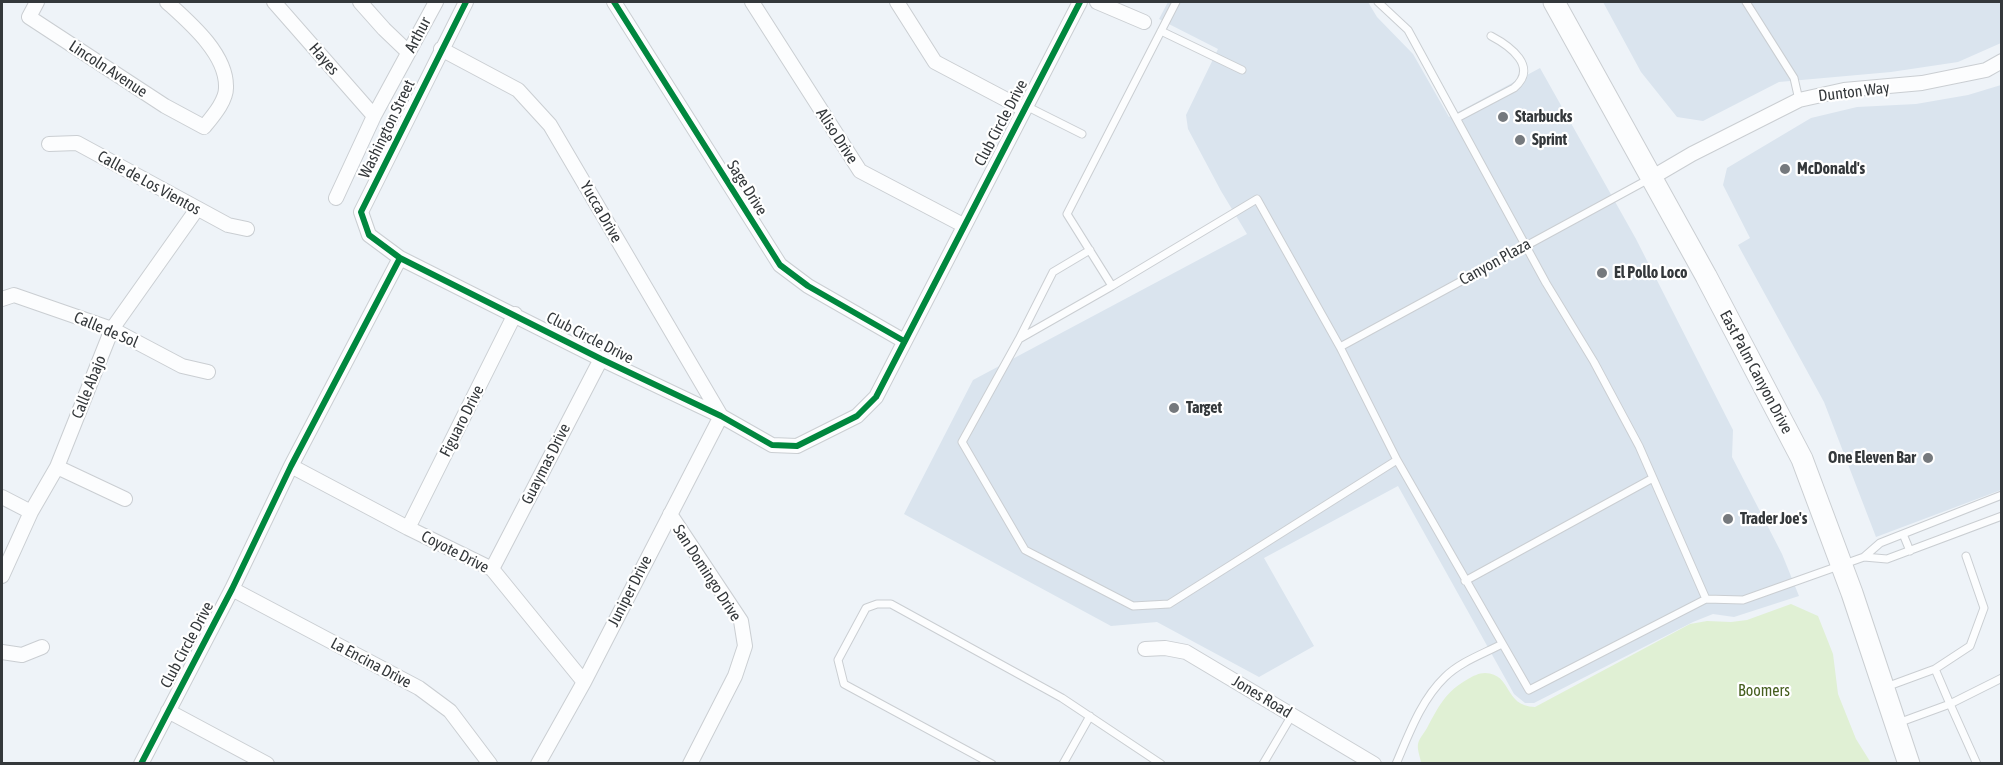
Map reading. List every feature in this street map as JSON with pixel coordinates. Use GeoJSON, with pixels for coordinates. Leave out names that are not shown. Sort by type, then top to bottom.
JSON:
{"type":"FeatureCollection","features":[{"type":"Feature","properties":{"kind":"main road","name":"East Palm Canyon Drive"},"geometry":{"type":"LineString","coordinates":[[1554,2],[1706,276],[1802,459],[1842,564],[1909,764]]}},
{"type":"Feature","properties":{"kind":"street","name":"Lincoln Avenue"},"geometry":{"type":"LineString","coordinates":[[37,2],[29,17],[165,106],[204,127],[217,111],[227,87],[221,65],[202,34],[167,2]]}},
{"type":"Feature","properties":{"kind":"street","name":"Hayes"},"geometry":{"type":"LineString","coordinates":[[274,2],[374,116]]}},
{"type":"Feature","properties":{"kind":"street"},"geometry":{"type":"LineString","coordinates":[[360,2],[408,52]]}},
{"type":"Feature","properties":{"kind":"street","name":"Arthur"},"geometry":{"type":"LineString","coordinates":[[336,198],[374,116],[436,2]]}},
{"type":"Feature","properties":{"kind":"street","name":"Washington Street"},"geometry":{"type":"LineString","coordinates":[[400,258],[369,235],[361,212],[466,2]]}},
{"type":"Feature","properties":{"kind":"street","name":"Sage Drive"},"geometry":{"type":"LineString","coordinates":[[614,2],[780,265],[808,286],[904,341]]}},
{"type":"Feature","properties":{"kind":"street","name":"Aliso Drive"},"geometry":{"type":"LineString","coordinates":[[752,2],[860,171],[963,225]]}},
{"type":"Feature","properties":{"kind":"street"},"geometry":{"type":"LineString","coordinates":[[897,2],[935,62],[1025,107]]}},
{"type":"Feature","properties":{"kind":"street","name":"Club Circle Drive"},"geometry":{"type":"LineString","coordinates":[[141,764],[232,589],[291,466],[400,258],[601,359],[721,416],[772,445],[796,446],[857,416],[876,397],[1080,2]]}},
{"type":"Feature","properties":{"kind":"street"},"geometry":{"type":"LineString","coordinates":[[1097,2],[1144,22]]}},
{"type":"Feature","properties":{"kind":"street","name":"Yucca Drive"},"geometry":{"type":"LineString","coordinates":[[441,49],[518,90],[550,125],[721,416]]}},
{"type":"Feature","properties":{"kind":"street","name":"Dunton Way"},"geometry":{"type":"LineString","coordinates":[[1651,178],[1692,154],[1799,100],[1844,90],[1922,83],[1986,70],[2001,61]]}},
{"type":"Feature","properties":{"kind":"street","name":"Calle de Los Vientos"},"geometry":{"type":"LineString","coordinates":[[49,144],[77,143],[197,210],[228,225],[247,230]]}},
{"type":"Feature","properties":{"kind":"street","name":"Calle Abajo"},"geometry":{"type":"LineString","coordinates":[[2,576],[30,512],[57,467],[112,329],[197,210]]}},
{"type":"Feature","properties":{"kind":"street","name":"Calle de Sol"},"geometry":{"type":"LineString","coordinates":[[2,299],[14,295],[112,329],[182,366],[208,372]]}},
{"type":"Feature","properties":{"kind":"street","name":"Figuaro Drive"},"geometry":{"type":"LineString","coordinates":[[408,528],[515,314]]}},
{"type":"Feature","properties":{"kind":"street","name":"Guaymas Drive"},"geometry":{"type":"LineString","coordinates":[[492,569],[601,359]]}},
{"type":"Feature","properties":{"kind":"street","name":"Juniper Drive"},"geometry":{"type":"LineString","coordinates":[[538,764],[584,682],[721,416]]}},
{"type":"Feature","properties":{"kind":"street","name":"Coyote Drive"},"geometry":{"type":"LineString","coordinates":[[291,466],[408,528],[492,569],[584,682]]}},
{"type":"Feature","properties":{"kind":"street"},"geometry":{"type":"LineString","coordinates":[[57,467],[125,499]]}},
{"type":"Feature","properties":{"kind":"street"},"geometry":{"type":"LineString","coordinates":[[2,497],[30,512]]}},
{"type":"Feature","properties":{"kind":"street","name":"San Domingo Drive"},"geometry":{"type":"LineString","coordinates":[[670,514],[741,621],[745,646],[735,676],[690,764]]}},
{"type":"Feature","properties":{"kind":"street","name":"La Encina Drive"},"geometry":{"type":"LineString","coordinates":[[232,589],[419,688],[450,711],[490,764]]}},
{"type":"Feature","properties":{"kind":"street"},"geometry":{"type":"LineString","coordinates":[[2,652],[22,655],[42,646]]}},
{"type":"Feature","properties":{"kind":"street","name":"Jones Road"},"geometry":{"type":"LineString","coordinates":[[1145,649],[1165,648],[1186,652],[1374,764]]}},
{"type":"Feature","properties":{"kind":"street"},"geometry":{"type":"LineString","coordinates":[[168,711],[267,764]]}},
{"type":"Feature","properties":{"kind":"lane"},"geometry":{"type":"LineString","coordinates":[[1112,286],[1067,214],[1176,2]]}},
{"type":"Feature","properties":{"kind":"lane"},"geometry":{"type":"LineString","coordinates":[[1378,2],[1408,30],[1546,283],[1594,362],[1639,446],[1706,599]]}},
{"type":"Feature","properties":{"kind":"lane"},"geometry":{"type":"LineString","coordinates":[[1746,2],[1794,78],[1799,100]]}},
{"type":"Feature","properties":{"kind":"lane"},"geometry":{"type":"LineString","coordinates":[[1161,31],[1242,70]]}},
{"type":"Feature","properties":{"kind":"lane"},"geometry":{"type":"LineString","coordinates":[[1456,118],[1514,88],[1521,82],[1523,74],[1516,52],[1491,36]]}},
{"type":"Feature","properties":{"kind":"lane"},"geometry":{"type":"LineString","coordinates":[[1025,107],[1082,134]]}},
{"type":"Feature","properties":{"kind":"lane","name":"Canyon Plaza"},"geometry":{"type":"LineString","coordinates":[[1340,347],[1651,178]]}},
{"type":"Feature","properties":{"kind":"lane"},"geometry":{"type":"LineString","coordinates":[[1019,339],[1257,199],[1340,347],[1396,460],[1529,690],[1706,599],[1743,600],[1864,557],[1887,559],[2001,516]]}},
{"type":"Feature","properties":{"kind":"lane"},"geometry":{"type":"LineString","coordinates":[[1090,250],[1053,272],[962,442],[1025,550],[1133,606],[1169,604],[1396,460]]}},
{"type":"Feature","properties":{"kind":"lane"},"geometry":{"type":"LineString","coordinates":[[1465,581],[1653,478]]}},
{"type":"Feature","properties":{"kind":"lane"},"geometry":{"type":"LineString","coordinates":[[1864,557],[1880,543],[2001,495]]}},
{"type":"Feature","properties":{"kind":"lane"},"geometry":{"type":"LineString","coordinates":[[1903,534],[1910,550]]}},
{"type":"Feature","properties":{"kind":"lane"},"geometry":{"type":"LineString","coordinates":[[1883,688],[1935,669],[1970,646],[1984,608],[1966,556]]}},
{"type":"Feature","properties":{"kind":"lane"},"geometry":{"type":"LineString","coordinates":[[992,764],[844,684],[838,660],[866,608],[878,603],[891,604],[1062,698],[1161,764]]}},
{"type":"Feature","properties":{"kind":"lane"},"geometry":{"type":"LineString","coordinates":[[1396,764],[1431,692],[1446,676],[1502,644]]}},
{"type":"Feature","properties":{"kind":"lane"},"geometry":{"type":"LineString","coordinates":[[1935,669],[1977,764]]}},
{"type":"Feature","properties":{"kind":"lane"},"geometry":{"type":"LineString","coordinates":[[1896,724],[1950,705],[2001,678]]}},
{"type":"Feature","properties":{"kind":"lane"},"geometry":{"type":"LineString","coordinates":[[1263,764],[1292,715]]}},
{"type":"Feature","properties":{"kind":"lane"},"geometry":{"type":"LineString","coordinates":[[1063,764],[1089,716]]}},
{"type":"Feature","properties":{"kind":"shaded area"},"geometry":{"type":"Polygon","coordinates":[[[1168,2],[1368,2],[1377,17],[1413,54],[1449,117],[1540,68],[1636,239],[1733,430],[1732,457],[1782,554],[1799,596],[1734,617],[1713,614],[1534,703],[1525,703],[1514,694],[1398,486],[1264,558],[1314,646],[1259,677],[1157,622],[1111,626],[904,514],[973,380],[1247,234],[1188,129],[1186,115],[1218,49],[1159,19],[1168,2]]]}},
{"type":"Feature","properties":{"kind":"shaded area"},"geometry":{"type":"Polygon","coordinates":[[[1603,2],[2001,2],[2001,43],[1958,62],[1891,72],[1779,82],[1703,121],[1677,117],[1641,72],[1603,2]]]}},
{"type":"Feature","properties":{"kind":"shaded area"},"geometry":{"type":"Polygon","coordinates":[[[2001,85],[2001,490],[1876,537],[1824,402],[1738,245],[1750,238],[1723,185],[1727,168],[1811,118],[1857,107],[1916,104],[1968,95],[2001,85]]]}},
{"type":"Feature","properties":{"kind":"green space","name":"Boomers"},"geometry":{"type":"Polygon","coordinates":[[[1791,604],[1818,616],[1833,654],[1838,694],[1856,739],[1871,763],[1421,762],[1419,742],[1439,706],[1448,694],[1474,676],[1485,673],[1494,675],[1505,684],[1518,701],[1535,707],[1690,624],[1707,621],[1747,620],[1791,604]]]}},
{"type":"Feature","properties":{"kind":"cycle path"},"geometry":{"type":"LineString","coordinates":[[466,2],[361,212],[369,235],[400,258],[601,359],[721,416],[772,445],[797,446],[857,416],[876,397],[1080,2]]}},
{"type":"Feature","properties":{"kind":"cycle path"},"geometry":{"type":"LineString","coordinates":[[614,2],[780,265],[808,286],[904,341]]}},
{"type":"Feature","properties":{"kind":"cycle path"},"geometry":{"type":"LineString","coordinates":[[141,764],[232,589],[291,466],[400,258]]}},
{"type":"Feature","properties":{"kind":"place","name":"Starbucks"},"geometry":{"type":"Point","coordinates":[1503,117]}},
{"type":"Feature","properties":{"kind":"place","name":"Sprint"},"geometry":{"type":"Point","coordinates":[1520,140]}},
{"type":"Feature","properties":{"kind":"place","name":"McDonald's"},"geometry":{"type":"Point","coordinates":[1785,169]}},
{"type":"Feature","properties":{"kind":"place","name":"El Pollo Loco"},"geometry":{"type":"Point","coordinates":[1602,273]}},
{"type":"Feature","properties":{"kind":"place","name":"Target"},"geometry":{"type":"Point","coordinates":[1174,408]}},
{"type":"Feature","properties":{"kind":"place","name":"One Eleven Bar"},"geometry":{"type":"Point","coordinates":[1928,458]}},
{"type":"Feature","properties":{"kind":"place","name":"Trader Joe's"},"geometry":{"type":"Point","coordinates":[1728,519]}}]}
